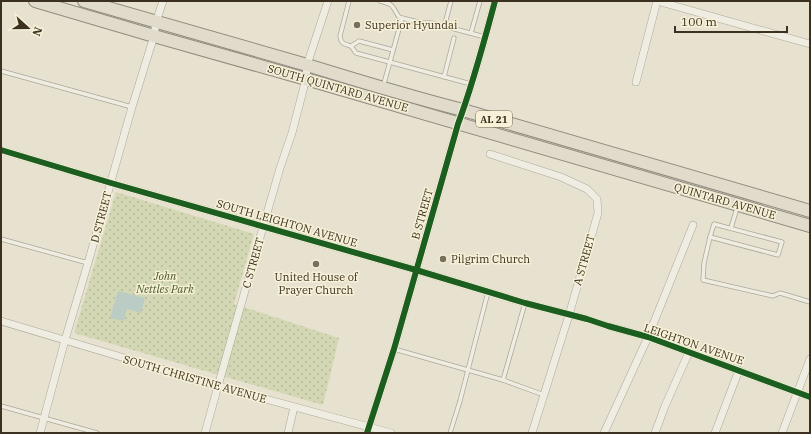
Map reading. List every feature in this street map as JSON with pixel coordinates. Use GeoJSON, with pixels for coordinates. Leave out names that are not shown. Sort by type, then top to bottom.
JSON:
{"type":"FeatureCollection","features":[{"type":"Feature","properties":{"kind":"highway","name":"SOUTH QUINTARD AVENUE"},"geometry":{"type":"LineString","coordinates":[[35,1],[641,177]]}},
{"type":"Feature","properties":{"kind":"highway","name":"SOUTH QUINTARD AVENUE"},"geometry":{"type":"LineString","coordinates":[[84,1],[644,163]]}},
{"type":"Feature","properties":{"kind":"highway","name":"QUINTARD AVENUE"},"geometry":{"type":"LineString","coordinates":[[644,163],[810,211]]}},
{"type":"Feature","properties":{"kind":"highway","name":"QUINTARD AVENUE"},"geometry":{"type":"LineString","coordinates":[[641,177],[810,226]]}},
{"type":"Feature","properties":{"kind":"street","name":"D STREET"},"geometry":{"type":"LineString","coordinates":[[40,433],[65,340],[163,1]]}},
{"type":"Feature","properties":{"kind":"street","name":"C STREET"},"geometry":{"type":"LineString","coordinates":[[205,433],[280,168],[292,132],[306,79],[307,65],[328,1]]}},
{"type":"Feature","properties":{"kind":"street","name":"B STREET"},"geometry":{"type":"LineString","coordinates":[[368,430],[394,349],[458,124],[495,1]]}},
{"type":"Feature","properties":{"kind":"street"},"geometry":{"type":"LineString","coordinates":[[636,82],[657,1],[810,44]]}},
{"type":"Feature","properties":{"kind":"street","name":"SOUTH LEIGHTON AVENUE"},"geometry":{"type":"LineString","coordinates":[[1,150],[569,315]]}},
{"type":"Feature","properties":{"kind":"street","name":"A STREET"},"geometry":{"type":"LineString","coordinates":[[490,154],[561,177],[587,189],[597,199],[598,213],[569,315],[532,433]]}},
{"type":"Feature","properties":{"kind":"street"},"geometry":{"type":"LineString","coordinates":[[604,433],[648,337],[692,225]]}},
{"type":"Feature","properties":{"kind":"street","name":"LEIGHTON AVENUE"},"geometry":{"type":"LineString","coordinates":[[569,315],[648,337],[810,397]]}},
{"type":"Feature","properties":{"kind":"street","name":"SOUTH CHRISTINE AVENUE"},"geometry":{"type":"LineString","coordinates":[[1,321],[218,386],[294,408],[332,417],[368,430],[391,433]]}},
{"type":"Feature","properties":{"kind":"street"},"geometry":{"type":"LineString","coordinates":[[654,433],[689,352]]}},
{"type":"Feature","properties":{"kind":"street"},"geometry":{"type":"LineString","coordinates":[[782,433],[810,359]]}},
{"type":"Feature","properties":{"kind":"street"},"geometry":{"type":"LineString","coordinates":[[715,433],[739,370]]}},
{"type":"Feature","properties":{"kind":"street"},"geometry":{"type":"LineString","coordinates":[[288,433],[294,408]]}},
{"type":"Feature","properties":{"kind":"lane"},"geometry":{"type":"LineString","coordinates":[[349,1],[340,41],[351,46],[356,54],[471,84]]}},
{"type":"Feature","properties":{"kind":"lane"},"geometry":{"type":"LineString","coordinates":[[380,1],[392,5],[399,17],[485,37]]}},
{"type":"Feature","properties":{"kind":"lane"},"geometry":{"type":"LineString","coordinates":[[444,27],[451,1]]}},
{"type":"Feature","properties":{"kind":"lane"},"geometry":{"type":"LineString","coordinates":[[471,33],[480,1]]}},
{"type":"Feature","properties":{"kind":"lane"},"geometry":{"type":"LineString","coordinates":[[383,88],[402,18]]}},
{"type":"Feature","properties":{"kind":"lane"},"geometry":{"type":"LineString","coordinates":[[444,77],[454,38]]}},
{"type":"Feature","properties":{"kind":"lane"},"geometry":{"type":"LineString","coordinates":[[351,46],[359,41],[393,50]]}},
{"type":"Feature","properties":{"kind":"lane"},"geometry":{"type":"LineString","coordinates":[[1,71],[132,107]]}},
{"type":"Feature","properties":{"kind":"lane"},"geometry":{"type":"LineString","coordinates":[[731,228],[738,205]]}},
{"type":"Feature","properties":{"kind":"lane"},"geometry":{"type":"LineString","coordinates":[[710,237],[778,255],[782,242],[714,224],[710,237],[704,264],[703,280],[773,296],[780,293],[810,302]]}},
{"type":"Feature","properties":{"kind":"lane"},"geometry":{"type":"LineString","coordinates":[[1,239],[88,263]]}},
{"type":"Feature","properties":{"kind":"lane"},"geometry":{"type":"LineString","coordinates":[[450,433],[469,370],[488,292]]}},
{"type":"Feature","properties":{"kind":"lane"},"geometry":{"type":"LineString","coordinates":[[503,380],[526,303]]}},
{"type":"Feature","properties":{"kind":"lane"},"geometry":{"type":"LineString","coordinates":[[394,349],[503,380],[544,395]]}},
{"type":"Feature","properties":{"kind":"lane"},"geometry":{"type":"LineString","coordinates":[[1,406],[97,433]]}},
{"type":"Feature","properties":{"kind":"green space","name":"John Nettles Park"},"geometry":{"type":"Polygon","coordinates":[[[116,192],[254,234],[234,304],[339,338],[323,405],[74,333],[116,192]]]}},
{"type":"Feature","properties":{"kind":"shaded area"},"geometry":{"type":"Polygon","coordinates":[[[118,291],[145,298],[141,313],[127,309],[124,321],[110,318],[118,291]]]}},
{"type":"Feature","properties":{"kind":"cycle path"},"geometry":{"type":"LineString","coordinates":[[367,433],[394,349],[458,124],[495,1]]}},
{"type":"Feature","properties":{"kind":"cycle path"},"geometry":{"type":"LineString","coordinates":[[1,150],[525,303],[648,337],[810,397]]}},
{"type":"Feature","properties":{"kind":"place","name":"Superior Hyundai"},"geometry":{"type":"Point","coordinates":[357,25]}},
{"type":"Feature","properties":{"kind":"place","name":"Pilgrim Church"},"geometry":{"type":"Point","coordinates":[443,259]}},
{"type":"Feature","properties":{"kind":"place","name":"United House of Prayer Church"},"geometry":{"type":"Point","coordinates":[316,264]}}]}
